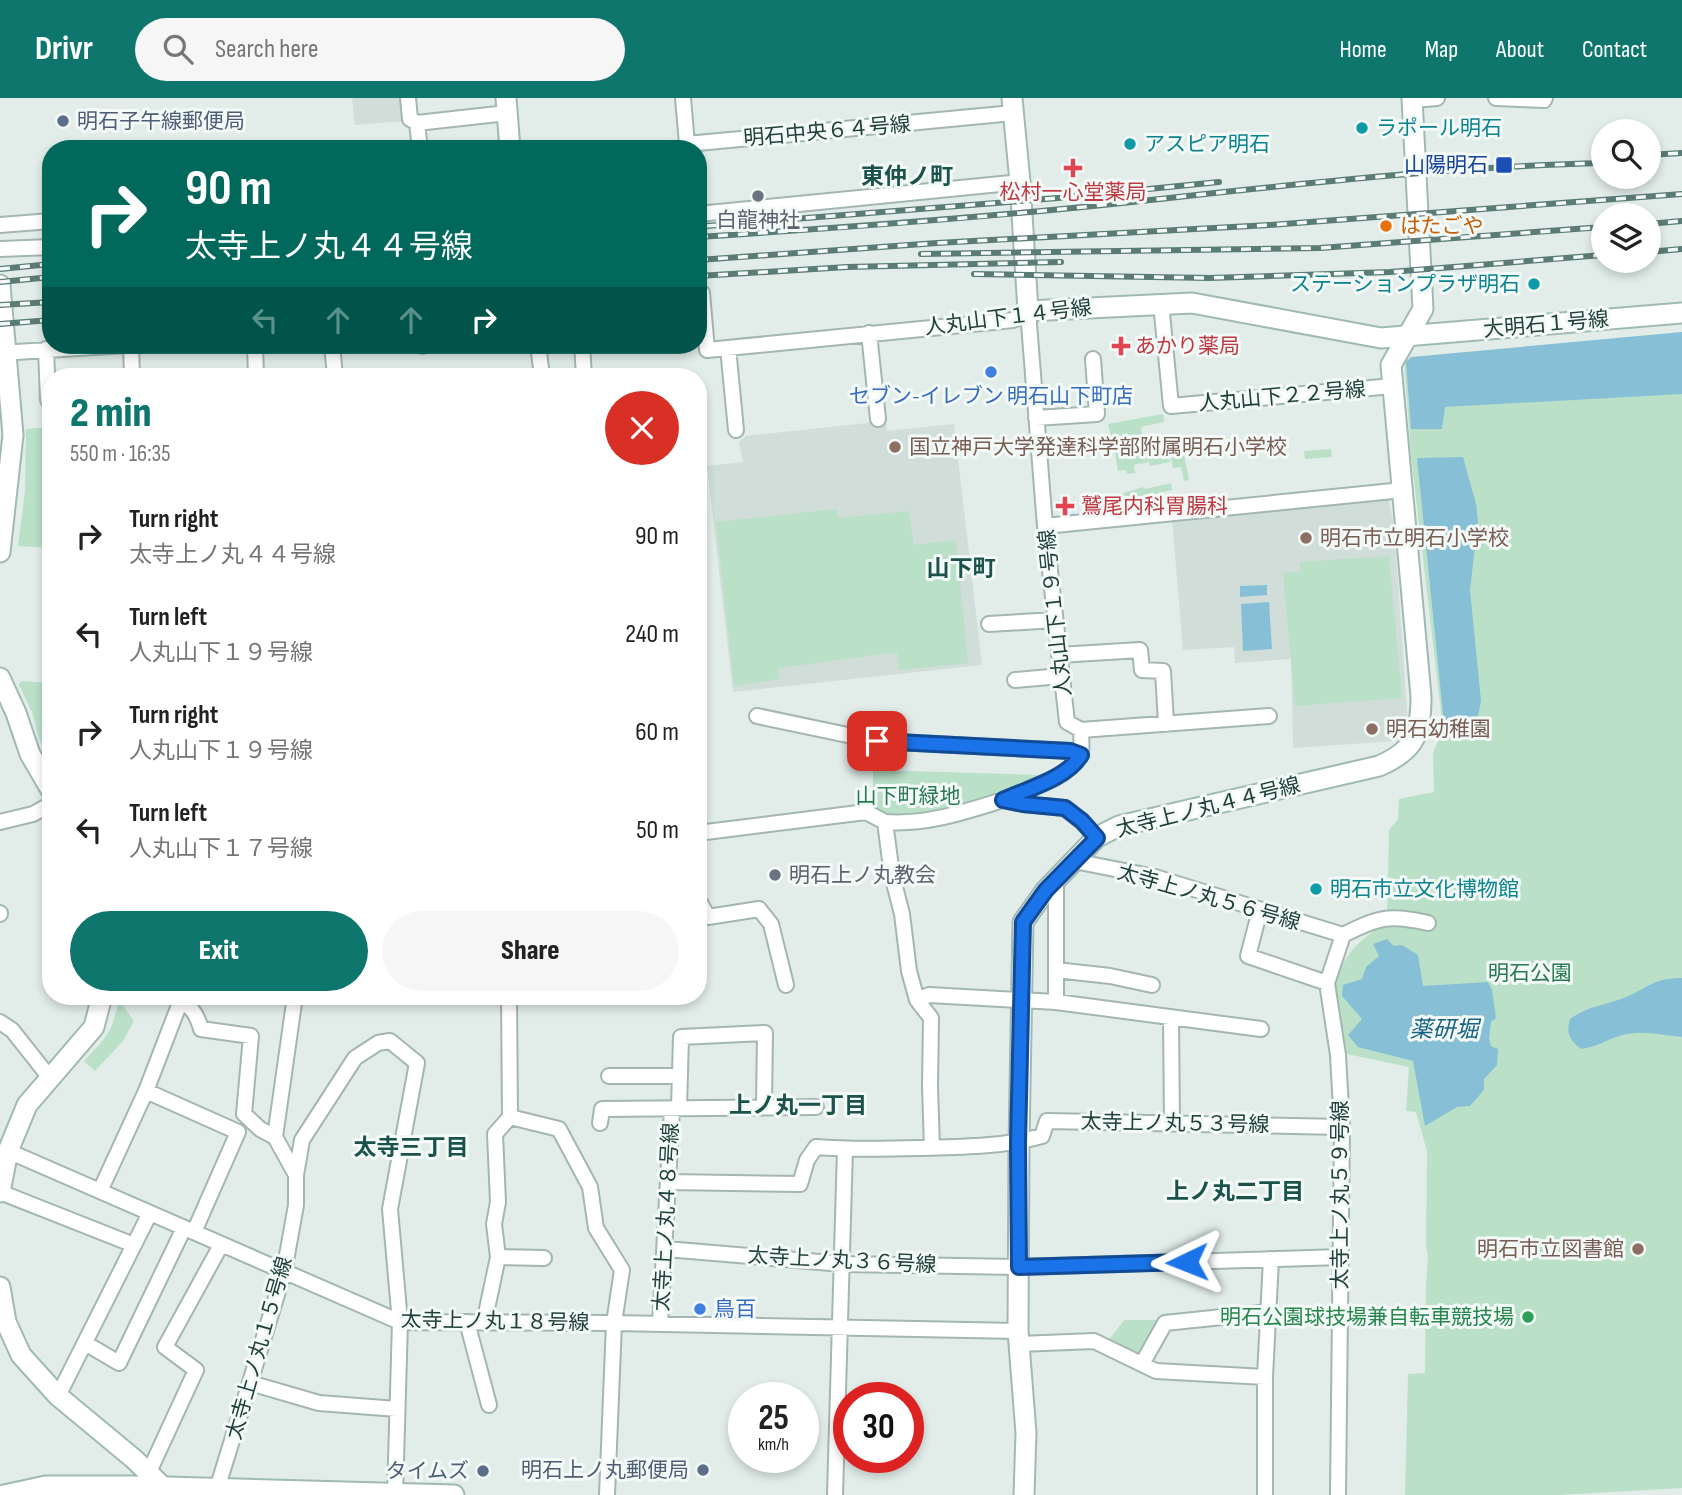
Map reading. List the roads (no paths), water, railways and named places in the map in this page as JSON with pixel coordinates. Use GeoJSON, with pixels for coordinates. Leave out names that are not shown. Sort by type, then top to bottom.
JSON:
{"type":"FeatureCollection","features":[{"type":"Feature","properties":{"kind":"street"},"geometry":{"type":"LineString","coordinates":[[408,98],[410,119],[417,123],[506,105],[509,140]]}},
{"type":"Feature","properties":{"kind":"street","name":"明石中央６４号線"},"geometry":{"type":"LineString","coordinates":[[682,98],[686,140]]}},
{"type":"Feature","properties":{"kind":"street"},"geometry":{"type":"LineString","coordinates":[[1412,99],[1437,98]]}},
{"type":"Feature","properties":{"kind":"street"},"geometry":{"type":"LineString","coordinates":[[1496,98],[1533,101],[1545,98]]}},
{"type":"Feature","properties":{"kind":"street","name":"太寺上ノ丸４４号線"},"geometry":{"type":"LineString","coordinates":[[1024,1495],[1026,1433],[1018,1338],[1018,1143],[1023,922],[1056,880],[1097,838],[1119,826],[1379,765],[1397,758],[1408,748],[1416,737],[1421,721],[1391,365],[1423,309],[1424,300],[1416,206],[1412,99]]}},
{"type":"Feature","properties":{"kind":"street","name":"明石中央６４号線"},"geometry":{"type":"LineString","coordinates":[[707,144],[1013,106]]}},
{"type":"Feature","properties":{"kind":"street","name":"人丸山下１９号線"},"geometry":{"type":"LineString","coordinates":[[1013,106],[1045,526],[1066,722],[1081,730]]}},
{"type":"Feature","properties":{"kind":"street"},"geometry":{"type":"LineString","coordinates":[[417,123],[419,140]]}},
{"type":"Feature","properties":{"kind":"street"},"geometry":{"type":"LineString","coordinates":[[707,213],[1020,182]]}},
{"type":"Feature","properties":{"kind":"street"},"geometry":{"type":"LineString","coordinates":[[0,225],[42,222]]}},
{"type":"Feature","properties":{"kind":"street"},"geometry":{"type":"LineString","coordinates":[[0,249],[42,247]]}},
{"type":"Feature","properties":{"kind":"street"},"geometry":{"type":"LineString","coordinates":[[0,285],[13,435],[0,552]]}},
{"type":"Feature","properties":{"kind":"street","name":"人丸山下１４号線"},"geometry":{"type":"LineString","coordinates":[[728,348],[1013,320],[1028,311],[1161,303],[1192,303],[1381,338],[1409,335]]}},
{"type":"Feature","properties":{"kind":"street","name":"人丸山下２２号線"},"geometry":{"type":"LineString","coordinates":[[1161,303],[1171,406],[1393,386]]}},
{"type":"Feature","properties":{"kind":"street","name":"大明石１号線"},"geometry":{"type":"LineString","coordinates":[[1409,335],[1682,313]]}},
{"type":"Feature","properties":{"kind":"street"},"geometry":{"type":"LineString","coordinates":[[869,333],[877,419]]}},
{"type":"Feature","properties":{"kind":"street"},"geometry":{"type":"LineString","coordinates":[[707,350],[728,348],[736,430]]}},
{"type":"Feature","properties":{"kind":"street"},"geometry":{"type":"LineString","coordinates":[[4,352],[42,349]]}},
{"type":"Feature","properties":{"kind":"street"},"geometry":{"type":"LineString","coordinates":[[1036,418],[1097,414],[1093,359]]}},
{"type":"Feature","properties":{"kind":"street"},"geometry":{"type":"LineString","coordinates":[[1045,526],[1403,490]]}},
{"type":"Feature","properties":{"kind":"street"},"geometry":{"type":"LineString","coordinates":[[989,624],[1055,620]]}},
{"type":"Feature","properties":{"kind":"street"},"geometry":{"type":"LineString","coordinates":[[1059,655],[1140,650],[1142,670],[1163,671],[1166,724]]}},
{"type":"Feature","properties":{"kind":"street"},"geometry":{"type":"LineString","coordinates":[[1015,680],[1061,676]]}},
{"type":"Feature","properties":{"kind":"street"},"geometry":{"type":"LineString","coordinates":[[0,678],[30,754],[42,775]]}},
{"type":"Feature","properties":{"kind":"street"},"geometry":{"type":"LineString","coordinates":[[757,716],[877,741],[1070,751],[1081,755]]}},
{"type":"Feature","properties":{"kind":"street"},"geometry":{"type":"LineString","coordinates":[[707,832],[866,812],[886,822],[908,824],[932,820],[1003,800],[1074,766],[1081,755],[1081,730],[1269,716]]}},
{"type":"Feature","properties":{"kind":"street"},"geometry":{"type":"LineString","coordinates":[[1003,800],[1065,808],[1082,821],[1097,838]]}},
{"type":"Feature","properties":{"kind":"street"},"geometry":{"type":"LineString","coordinates":[[0,822],[33,814],[42,809]]}},
{"type":"Feature","properties":{"kind":"street"},"geometry":{"type":"LineString","coordinates":[[886,822],[892,875],[902,914],[909,971],[917,1000],[932,1018],[932,1148]]}},
{"type":"Feature","properties":{"kind":"street","name":"太寺上ノ丸５６号線"},"geometry":{"type":"LineString","coordinates":[[1074,861],[1155,877],[1343,935]]}},
{"type":"Feature","properties":{"kind":"street"},"geometry":{"type":"LineString","coordinates":[[1056,880],[1056,1002]]}},
{"type":"Feature","properties":{"kind":"street"},"geometry":{"type":"LineString","coordinates":[[707,915],[759,908],[771,924],[786,985]]}},
{"type":"Feature","properties":{"kind":"street"},"geometry":{"type":"LineString","coordinates":[[1260,910],[1248,956],[1326,982]]}},
{"type":"Feature","properties":{"kind":"street"},"geometry":{"type":"LineString","coordinates":[[1343,935],[1376,919],[1401,917],[1428,923]]}},
{"type":"Feature","properties":{"kind":"street","name":"太寺上ノ丸５９号線"},"geometry":{"type":"LineString","coordinates":[[1338,1495],[1342,1127],[1338,1055],[1326,982],[1343,935]]}},
{"type":"Feature","properties":{"kind":"street"},"geometry":{"type":"LineString","coordinates":[[1056,970],[1110,976],[1152,985]]}},
{"type":"Feature","properties":{"kind":"street"},"geometry":{"type":"LineString","coordinates":[[917,1000],[929,995],[1021,999],[1261,1029]]}},
{"type":"Feature","properties":{"kind":"street"},"geometry":{"type":"LineString","coordinates":[[100,1005],[94,1027],[27,1105],[8,1151],[0,1192],[134,1245]]}},
{"type":"Feature","properties":{"kind":"street"},"geometry":{"type":"LineString","coordinates":[[100,1191],[182,1005]]}},
{"type":"Feature","properties":{"kind":"street"},"geometry":{"type":"LineString","coordinates":[[189,1005],[197,1014],[201,1029],[251,1036],[244,1114],[260,1129],[275,1137],[296,1175]]}},
{"type":"Feature","properties":{"kind":"street"},"geometry":{"type":"LineString","coordinates":[[275,1137],[294,1005]]}},
{"type":"Feature","properties":{"kind":"street"},"geometry":{"type":"LineString","coordinates":[[484,1323],[498,1257],[494,1224],[498,1202],[495,1134],[510,1116],[509,1005]]}},
{"type":"Feature","properties":{"kind":"street"},"geometry":{"type":"LineString","coordinates":[[1171,1017],[1172,1123]]}},
{"type":"Feature","properties":{"kind":"street"},"geometry":{"type":"LineString","coordinates":[[0,1022],[12,1030],[50,1078]]}},
{"type":"Feature","properties":{"kind":"street","name":"太寺上ノ丸４８号線"},"geometry":{"type":"LineString","coordinates":[[660,1324],[681,1037],[765,1034],[764,1106]]}},
{"type":"Feature","properties":{"kind":"street","name":"太寺上ノ丸１５号線"},"geometry":{"type":"LineString","coordinates":[[216,1492],[284,1272],[296,1205],[296,1175],[302,1140],[355,1058],[378,1043],[390,1041],[417,1063],[390,1209],[400,1322]]}},
{"type":"Feature","properties":{"kind":"street"},"geometry":{"type":"LineString","coordinates":[[609,1076],[680,1076]]}},
{"type":"Feature","properties":{"kind":"street"},"geometry":{"type":"LineString","coordinates":[[85,1343],[119,1363],[238,1132],[146,1091]]}},
{"type":"Feature","properties":{"kind":"street"},"geometry":{"type":"LineString","coordinates":[[600,1123],[602,1109],[764,1106],[816,1108]]}},
{"type":"Feature","properties":{"kind":"street"},"geometry":{"type":"LineString","coordinates":[[510,1116],[559,1129],[590,1187],[596,1228],[622,1270],[614,1323],[607,1495]]}},
{"type":"Feature","properties":{"kind":"street","name":"太寺上ノ丸５３号線"},"geometry":{"type":"LineString","coordinates":[[1018,1143],[1042,1136],[1047,1121],[1342,1127]]}},
{"type":"Feature","properties":{"kind":"street"},"geometry":{"type":"LineString","coordinates":[[669,1182],[800,1184],[807,1160],[816,1147],[932,1148],[1018,1143]]}},
{"type":"Feature","properties":{"kind":"street"},"geometry":{"type":"LineString","coordinates":[[835,1495],[845,1149]]}},
{"type":"Feature","properties":{"kind":"street","name":"太寺上ノ丸１８号線"},"geometry":{"type":"LineString","coordinates":[[8,1151],[400,1322],[839,1328],[1094,1341],[1156,1371],[1265,1377]]}},
{"type":"Feature","properties":{"kind":"street"},"geometry":{"type":"LineString","coordinates":[[58,1396],[150,1213]]}},
{"type":"Feature","properties":{"kind":"street"},"geometry":{"type":"LineString","coordinates":[[149,1472],[196,1370],[166,1347],[222,1245]]}},
{"type":"Feature","properties":{"kind":"street","name":"太寺上ノ丸３６号線"},"geometry":{"type":"LineString","coordinates":[[666,1249],[843,1264],[1019,1267],[1341,1257]]}},
{"type":"Feature","properties":{"kind":"street"},"geometry":{"type":"LineString","coordinates":[[498,1257],[544,1258]]}},
{"type":"Feature","properties":{"kind":"street"},"geometry":{"type":"LineString","coordinates":[[1265,1495],[1265,1377],[1271,1259]]}},
{"type":"Feature","properties":{"kind":"street"},"geometry":{"type":"LineString","coordinates":[[1,1296],[6,1322],[21,1355],[58,1396],[149,1472],[163,1487]]}},
{"type":"Feature","properties":{"kind":"street"},"geometry":{"type":"LineString","coordinates":[[1142,1364],[1166,1323],[1270,1312]]}},
{"type":"Feature","properties":{"kind":"street"},"geometry":{"type":"LineString","coordinates":[[395,1494],[400,1322]]}},
{"type":"Feature","properties":{"kind":"street"},"geometry":{"type":"LineString","coordinates":[[467,1322],[489,1405]]}},
{"type":"Feature","properties":{"kind":"street"},"geometry":{"type":"LineString","coordinates":[[250,1383],[319,1403],[397,1409]]}},
{"type":"Feature","properties":{"kind":"street"},"geometry":{"type":"LineString","coordinates":[[4,1495],[46,1486],[134,1490],[163,1487],[216,1492],[454,1495]]}},
{"type":"Feature","properties":{"kind":"water"},"geometry":{"type":"Polygon","coordinates":[[[1682,332],[1682,394],[1445,407],[1442,429],[1411,429],[1406,362],[1411,357],[1682,332]]]}},
{"type":"Feature","properties":{"kind":"water"},"geometry":{"type":"Polygon","coordinates":[[[1463,457],[1478,521],[1470,590],[1481,701],[1477,721],[1470,729],[1460,731],[1444,723],[1417,458],[1463,457]]]}},
{"type":"Feature","properties":{"kind":"water"},"geometry":{"type":"Polygon","coordinates":[[[1267,585],[1267,595],[1240,597],[1240,586],[1267,585]]]}},
{"type":"Feature","properties":{"kind":"water"},"geometry":{"type":"Polygon","coordinates":[[[1269,602],[1272,649],[1243,651],[1241,604],[1269,602]]]}},
{"type":"Feature","properties":{"kind":"water","name":"薬研堀"},"geometry":{"type":"Polygon","coordinates":[[[1387,939],[1394,946],[1402,945],[1418,955],[1423,986],[1488,982],[1492,990],[1496,1018],[1491,1022],[1489,1038],[1491,1046],[1498,1049],[1497,1065],[1484,1079],[1484,1090],[1470,1106],[1457,1107],[1425,1126],[1413,1061],[1358,1047],[1348,1035],[1362,1019],[1342,996],[1343,985],[1362,979],[1366,967],[1379,956],[1373,944],[1387,939]]]}},
{"type":"Feature","properties":{"kind":"water"},"geometry":{"type":"Polygon","coordinates":[[[1682,978],[1682,1037],[1635,1033],[1581,1049],[1571,1039],[1570,1019],[1577,1015],[1626,997],[1658,981],[1682,978]]]}},
{"type":"Feature","properties":{"kind":"railway"},"geometry":{"type":"LineString","coordinates":[[1661,154],[1682,153]]}},
{"type":"Feature","properties":{"kind":"railway"},"geometry":{"type":"LineString","coordinates":[[707,236],[1016,213],[1422,173],[1591,163]]}},
{"type":"Feature","properties":{"kind":"railway"},"geometry":{"type":"LineString","coordinates":[[707,226],[1058,198],[1219,182]]}},
{"type":"Feature","properties":{"kind":"railway"},"geometry":{"type":"LineString","coordinates":[[707,259],[937,243],[1269,225],[1682,194]]}},
{"type":"Feature","properties":{"kind":"railway"},"geometry":{"type":"LineString","coordinates":[[1661,223],[1682,221]]}},
{"type":"Feature","properties":{"kind":"railway"},"geometry":{"type":"LineString","coordinates":[[921,254],[1320,248],[1591,228]]}},
{"type":"Feature","properties":{"kind":"railway"},"geometry":{"type":"LineString","coordinates":[[1661,251],[1682,249]]}},
{"type":"Feature","properties":{"kind":"railway"},"geometry":{"type":"LineString","coordinates":[[974,274],[1210,278],[1390,272],[1591,256]]}},
{"type":"Feature","properties":{"kind":"railway"},"geometry":{"type":"LineString","coordinates":[[707,275],[847,267],[1061,262]]}},
{"type":"Feature","properties":{"kind":"railway"},"geometry":{"type":"LineString","coordinates":[[0,269],[42,265]]}},
{"type":"Feature","properties":{"kind":"railway"},"geometry":{"type":"LineString","coordinates":[[0,282],[42,278]]}},
{"type":"Feature","properties":{"kind":"railway"},"geometry":{"type":"LineString","coordinates":[[0,305],[42,303]]}},
{"type":"Feature","properties":{"kind":"railway"},"geometry":{"type":"LineString","coordinates":[[0,324],[42,321]]}},
{"type":"Feature","properties":{"kind":"place","name":"明石子午線郵便局"},"geometry":{"type":"Point","coordinates":[63,121]}},
{"type":"Feature","properties":{"kind":"place","name":"ラポール明石"},"geometry":{"type":"Point","coordinates":[1362,128]}},
{"type":"Feature","properties":{"kind":"place","name":"アスピア明石"},"geometry":{"type":"Point","coordinates":[1130,144]}},
{"type":"Feature","properties":{"kind":"place","name":"山陽明石"},"geometry":{"type":"Point","coordinates":[1504,165]}},
{"type":"Feature","properties":{"kind":"place","name":"松村一心堂薬局"},"geometry":{"type":"Point","coordinates":[1073,168]}},
{"type":"Feature","properties":{"kind":"place","name":"白龍神社"},"geometry":{"type":"Point","coordinates":[758,196]}},
{"type":"Feature","properties":{"kind":"place","name":"はたごや"},"geometry":{"type":"Point","coordinates":[1386,226]}},
{"type":"Feature","properties":{"kind":"place","name":"ステーションプラザ明石"},"geometry":{"type":"Point","coordinates":[1534,284]}},
{"type":"Feature","properties":{"kind":"place","name":"あかり薬局"},"geometry":{"type":"Point","coordinates":[1121,346]}},
{"type":"Feature","properties":{"kind":"place","name":"セブン-イレブン 明石山下町店"},"geometry":{"type":"Point","coordinates":[991,372]}},
{"type":"Feature","properties":{"kind":"place","name":"国立神戸大学発達科学部附属明石小学校"},"geometry":{"type":"Point","coordinates":[895,447]}},
{"type":"Feature","properties":{"kind":"place","name":"鷲尾内科胃腸科"},"geometry":{"type":"Point","coordinates":[1065,506]}},
{"type":"Feature","properties":{"kind":"place","name":"明石市立明石小学校"},"geometry":{"type":"Point","coordinates":[1306,538]}},
{"type":"Feature","properties":{"kind":"place","name":"明石幼稚園"},"geometry":{"type":"Point","coordinates":[1372,729]}},
{"type":"Feature","properties":{"kind":"place","name":"明石上ノ丸教会"},"geometry":{"type":"Point","coordinates":[775,875]}},
{"type":"Feature","properties":{"kind":"place","name":"明石市立文化博物館"},"geometry":{"type":"Point","coordinates":[1316,889]}},
{"type":"Feature","properties":{"kind":"place","name":"明石市立図書館"},"geometry":{"type":"Point","coordinates":[1638,1249]}},
{"type":"Feature","properties":{"kind":"place","name":"鳥百"},"geometry":{"type":"Point","coordinates":[700,1309]}},
{"type":"Feature","properties":{"kind":"place","name":"明石公園球技場兼自転車競技場"},"geometry":{"type":"Point","coordinates":[1528,1317]}},
{"type":"Feature","properties":{"kind":"place","name":"明石上ノ丸郵便局"},"geometry":{"type":"Point","coordinates":[703,1470]}},
{"type":"Feature","properties":{"kind":"place","name":"タイムズ"},"geometry":{"type":"Point","coordinates":[483,1471]}},
{"type":"Feature","properties":{"kind":"district","name":"東仲ノ町"},"geometry":{"type":"Point","coordinates":[907,176]}},
{"type":"Feature","properties":{"kind":"district","name":"山下町"},"geometry":{"type":"Point","coordinates":[961,568]}},
{"type":"Feature","properties":{"kind":"district","name":"上ノ丸一丁目"},"geometry":{"type":"Point","coordinates":[798,1105]}},
{"type":"Feature","properties":{"kind":"district","name":"太寺三丁目"},"geometry":{"type":"Point","coordinates":[411,1147]}},
{"type":"Feature","properties":{"kind":"district","name":"上ノ丸二丁目"},"geometry":{"type":"Point","coordinates":[1235,1191]}},
{"type":"Feature","properties":{"kind":"park label","name":"山下町緑地"},"geometry":{"type":"Point","coordinates":[908,796]}},
{"type":"Feature","properties":{"kind":"park label","name":"明石公園"},"geometry":{"type":"Point","coordinates":[1530,973]}}]}
